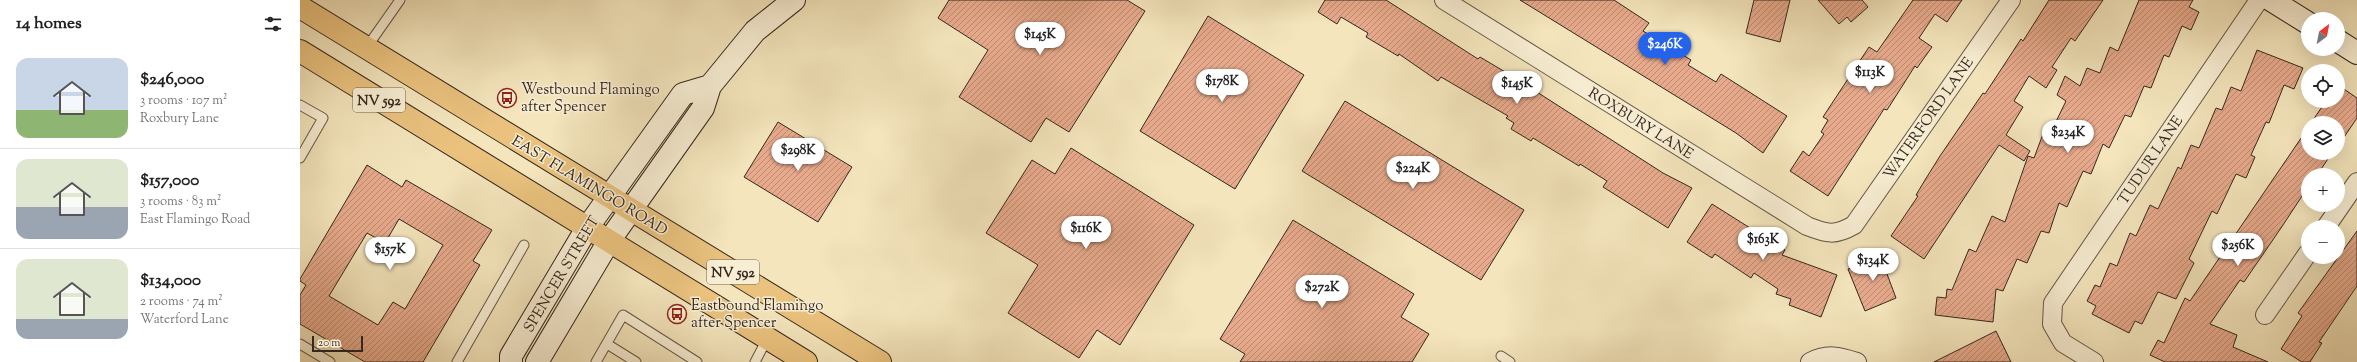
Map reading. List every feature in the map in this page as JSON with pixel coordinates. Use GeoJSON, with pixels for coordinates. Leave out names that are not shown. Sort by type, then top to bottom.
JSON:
{"type":"FeatureCollection","features":[{"type":"Feature","properties":{"kind":"main road","name":"EAST FLAMINGO ROAD"},"geometry":{"type":"LineString","coordinates":[[303,11],[366,47],[608,197],[880,362]]}},
{"type":"Feature","properties":{"kind":"main road","name":"NV 592"},"geometry":{"type":"LineString","coordinates":[[300,51],[806,362]]}},
{"type":"Feature","properties":{"kind":"street","name":"SPENCER STREET"},"geometry":{"type":"LineString","coordinates":[[537,362],[609,242],[703,108],[710,86],[755,30],[794,0]]}},
{"type":"Feature","properties":{"kind":"street","name":"ROXBURY LANE"},"geometry":{"type":"LineString","coordinates":[[1444,0],[1808,226],[1825,234],[1842,232]]}},
{"type":"Feature","properties":{"kind":"street","name":"WATERFORD LANE"},"geometry":{"type":"LineString","coordinates":[[1842,232],[1854,225],[2011,0]]}},
{"type":"Feature","properties":{"kind":"street","name":"TUDUR LANE"},"geometry":{"type":"LineString","coordinates":[[2094,362],[2063,342],[2052,324],[2053,303],[2259,0]]}},
{"type":"Feature","properties":{"kind":"street"},"geometry":{"type":"LineString","coordinates":[[2271,0],[2301,19]]}},
{"type":"Feature","properties":{"kind":"street"},"geometry":{"type":"LineString","coordinates":[[2345,45],[2357,53]]}},
{"type":"Feature","properties":{"kind":"street","name":"SPENCER STREET"},"geometry":{"type":"LineString","coordinates":[[511,362],[511,356],[587,228],[608,197],[683,94],[710,86]]}},
{"type":"Feature","properties":{"kind":"street"},"geometry":{"type":"LineString","coordinates":[[2331,220],[2357,182]]}},
{"type":"Feature","properties":{"kind":"street"},"geometry":{"type":"LineString","coordinates":[[2265,315],[2301,263]]}},
{"type":"Feature","properties":{"kind":"street"},"geometry":{"type":"LineString","coordinates":[[1816,359],[1839,356],[1857,362]]}},
{"type":"Feature","properties":{"kind":"lane"},"geometry":{"type":"LineString","coordinates":[[366,47],[400,0]]}},
{"type":"Feature","properties":{"kind":"lane"},"geometry":{"type":"LineString","coordinates":[[300,105],[323,118],[300,158]]}},
{"type":"Feature","properties":{"kind":"lane"},"geometry":{"type":"LineString","coordinates":[[457,362],[524,245]]}},
{"type":"Feature","properties":{"kind":"lane"},"geometry":{"type":"LineString","coordinates":[[596,362],[623,315],[697,362]]}},
{"type":"Feature","properties":{"kind":"lane"},"geometry":{"type":"LineString","coordinates":[[755,362],[767,338]]}},
{"type":"Feature","properties":{"kind":"lane"},"geometry":{"type":"LineString","coordinates":[[300,344],[330,362]]}},
{"type":"Feature","properties":{"kind":"lane"},"geometry":{"type":"LineString","coordinates":[[607,344],[636,362]]}},
{"type":"Feature","properties":{"kind":"lane"},"geometry":{"type":"LineString","coordinates":[[1501,356],[1510,362]]}},
{"type":"Feature","properties":{"kind":"building"},"geometry":{"type":"Polygon","coordinates":[[[949,0],[1127,0],[1145,11],[1069,132],[1046,118],[1031,142],[959,97],[988,50],[938,18],[949,0]]]}},
{"type":"Feature","properties":{"kind":"building"},"geometry":{"type":"Polygon","coordinates":[[[1325,0],[1386,0],[1478,59],[1480,57],[1512,76],[1663,173],[1692,188],[1668,228],[1603,187],[1607,181],[1533,138],[1531,141],[1511,129],[1514,123],[1506,118],[1508,116],[1441,77],[1438,81],[1399,54],[1398,56],[1366,37],[1368,33],[1341,17],[1337,24],[1318,12],[1325,0]]]}},
{"type":"Feature","properties":{"kind":"building"},"geometry":{"type":"Polygon","coordinates":[[[1520,0],[1614,0],[1649,23],[1643,31],[1691,60],[1688,65],[1716,82],[1721,74],[1787,116],[1763,153],[1736,133],[1520,0]]]}},
{"type":"Feature","properties":{"kind":"building"},"geometry":{"type":"Polygon","coordinates":[[[1754,0],[1790,0],[1780,42],[1746,33],[1754,0]]]}},
{"type":"Feature","properties":{"kind":"building"},"geometry":{"type":"Polygon","coordinates":[[[1818,0],[1862,0],[1868,7],[1851,22],[1847,17],[1839,24],[1818,0]]]}},
{"type":"Feature","properties":{"kind":"building"},"geometry":{"type":"Polygon","coordinates":[[[1913,0],[1962,0],[1947,22],[1935,14],[1919,38],[1932,47],[1917,68],[1915,66],[1887,110],[1884,109],[1828,196],[1790,171],[1803,151],[1809,156],[1824,134],[1821,132],[1828,120],[1823,117],[1869,47],[1877,52],[1913,0]]]}},
{"type":"Feature","properties":{"kind":"building"},"geometry":{"type":"Polygon","coordinates":[[[2049,0],[2103,0],[2075,41],[2071,38],[2052,67],[2057,70],[2046,88],[2029,76],[2014,101],[2023,107],[2006,135],[2030,151],[2024,161],[1999,145],[1924,259],[1891,236],[1918,196],[1916,195],[1940,156],[1983,93],[1985,94],[2021,39],[2023,41],[2049,0]]]}},
{"type":"Feature","properties":{"kind":"building"},"geometry":{"type":"Polygon","coordinates":[[[2139,0],[2193,0],[2189,7],[2199,12],[2191,30],[2182,26],[2169,57],[2164,55],[2151,88],[2144,86],[2131,117],[2125,115],[2109,148],[2103,144],[2091,174],[2083,171],[2067,207],[2059,203],[2049,233],[2041,231],[2027,263],[2017,259],[2003,291],[1996,289],[1993,322],[1935,315],[1937,297],[1946,298],[1947,289],[1952,290],[1969,249],[1976,252],[1992,216],[2005,222],[2028,156],[2034,158],[2043,134],[2049,136],[2066,101],[2057,95],[2065,76],[2080,86],[2087,68],[2100,73],[2110,47],[2118,51],[2139,0]]]}},
{"type":"Feature","properties":{"kind":"building"},"geometry":{"type":"Polygon","coordinates":[[[1208,16],[1304,75],[1235,189],[1140,131],[1208,16]]]}},
{"type":"Feature","properties":{"kind":"building"},"geometry":{"type":"Polygon","coordinates":[[[2257,50],[2301,67],[2301,73],[2294,89],[2284,85],[2269,123],[2266,122],[2251,155],[2255,157],[2246,178],[2236,174],[2217,214],[2212,211],[2189,259],[2194,263],[2176,299],[2158,292],[2142,324],[2135,321],[2129,333],[2092,314],[2096,306],[2087,301],[2095,285],[2100,287],[2110,263],[2117,266],[2130,233],[2136,236],[2150,205],[2158,209],[2178,167],[2181,169],[2191,145],[2199,148],[2216,108],[2222,110],[2231,87],[2241,91],[2257,50]]]}},
{"type":"Feature","properties":{"kind":"building"},"geometry":{"type":"Polygon","coordinates":[[[2345,90],[2357,98],[2357,118],[2345,136],[2345,116],[2316,116],[2321,108],[2345,108],[2345,90]]]}},
{"type":"Feature","properties":{"kind":"building"},"geometry":{"type":"Polygon","coordinates":[[[1345,101],[1524,210],[1481,280],[1302,171],[1345,101]]]}},
{"type":"Feature","properties":{"kind":"building"},"geometry":{"type":"Polygon","coordinates":[[[778,122],[852,167],[818,222],[744,177],[778,122]]]}},
{"type":"Feature","properties":{"kind":"building"},"geometry":{"type":"Polygon","coordinates":[[[2301,138],[2301,160],[2327,160],[2322,168],[2301,168],[2301,198],[2244,282],[2240,280],[2210,324],[2237,335],[2233,347],[2268,362],[2165,362],[2150,355],[2158,340],[2164,343],[2185,298],[2190,301],[2301,138]]]}},
{"type":"Feature","properties":{"kind":"building"},"geometry":{"type":"Polygon","coordinates":[[[1071,148],[1194,225],[1120,345],[1097,330],[1079,358],[1008,313],[1038,265],[986,233],[1032,160],[1055,174],[1071,148]]]}},
{"type":"Feature","properties":{"kind":"building"},"geometry":{"type":"Polygon","coordinates":[[[367,165],[402,187],[406,180],[492,230],[473,261],[480,265],[423,362],[365,362],[300,324],[300,295],[306,285],[300,281],[367,165]],[[399,219],[385,243],[367,233],[329,296],[378,325],[393,302],[405,309],[443,245],[399,219]]]}},
{"type":"Feature","properties":{"kind":"building"},"geometry":{"type":"Polygon","coordinates":[[[1712,204],[1785,250],[1782,255],[1837,275],[1821,317],[1789,305],[1791,299],[1776,294],[1778,289],[1754,273],[1751,278],[1715,254],[1712,258],[1687,242],[1712,204]]]}},
{"type":"Feature","properties":{"kind":"building"},"geometry":{"type":"Polygon","coordinates":[[[1293,220],[1414,294],[1401,317],[1429,334],[1412,362],[1240,362],[1245,354],[1220,339],[1293,220]]]}},
{"type":"Feature","properties":{"kind":"building"},"geometry":{"type":"Polygon","coordinates":[[[2357,231],[2357,286],[2319,342],[2322,343],[2310,362],[2302,362],[2281,349],[2302,316],[2298,313],[2333,264],[2345,264],[2345,248],[2357,231]]]}},
{"type":"Feature","properties":{"kind":"building"},"geometry":{"type":"Polygon","coordinates":[[[1887,254],[1893,271],[1887,274],[1896,298],[1865,311],[1848,269],[1887,254]]]}},
{"type":"Feature","properties":{"kind":"building"},"geometry":{"type":"Polygon","coordinates":[[[1996,331],[2011,362],[1934,362],[1996,331]]]}},
{"type":"Feature","properties":{"kind":"place","name":"Westbound Flamingo after Spencer"},"geometry":{"type":"Point","coordinates":[507,98]}},
{"type":"Feature","properties":{"kind":"place","name":"Eastbound Flamingo after Spencer"},"geometry":{"type":"Point","coordinates":[677,314]}}]}
